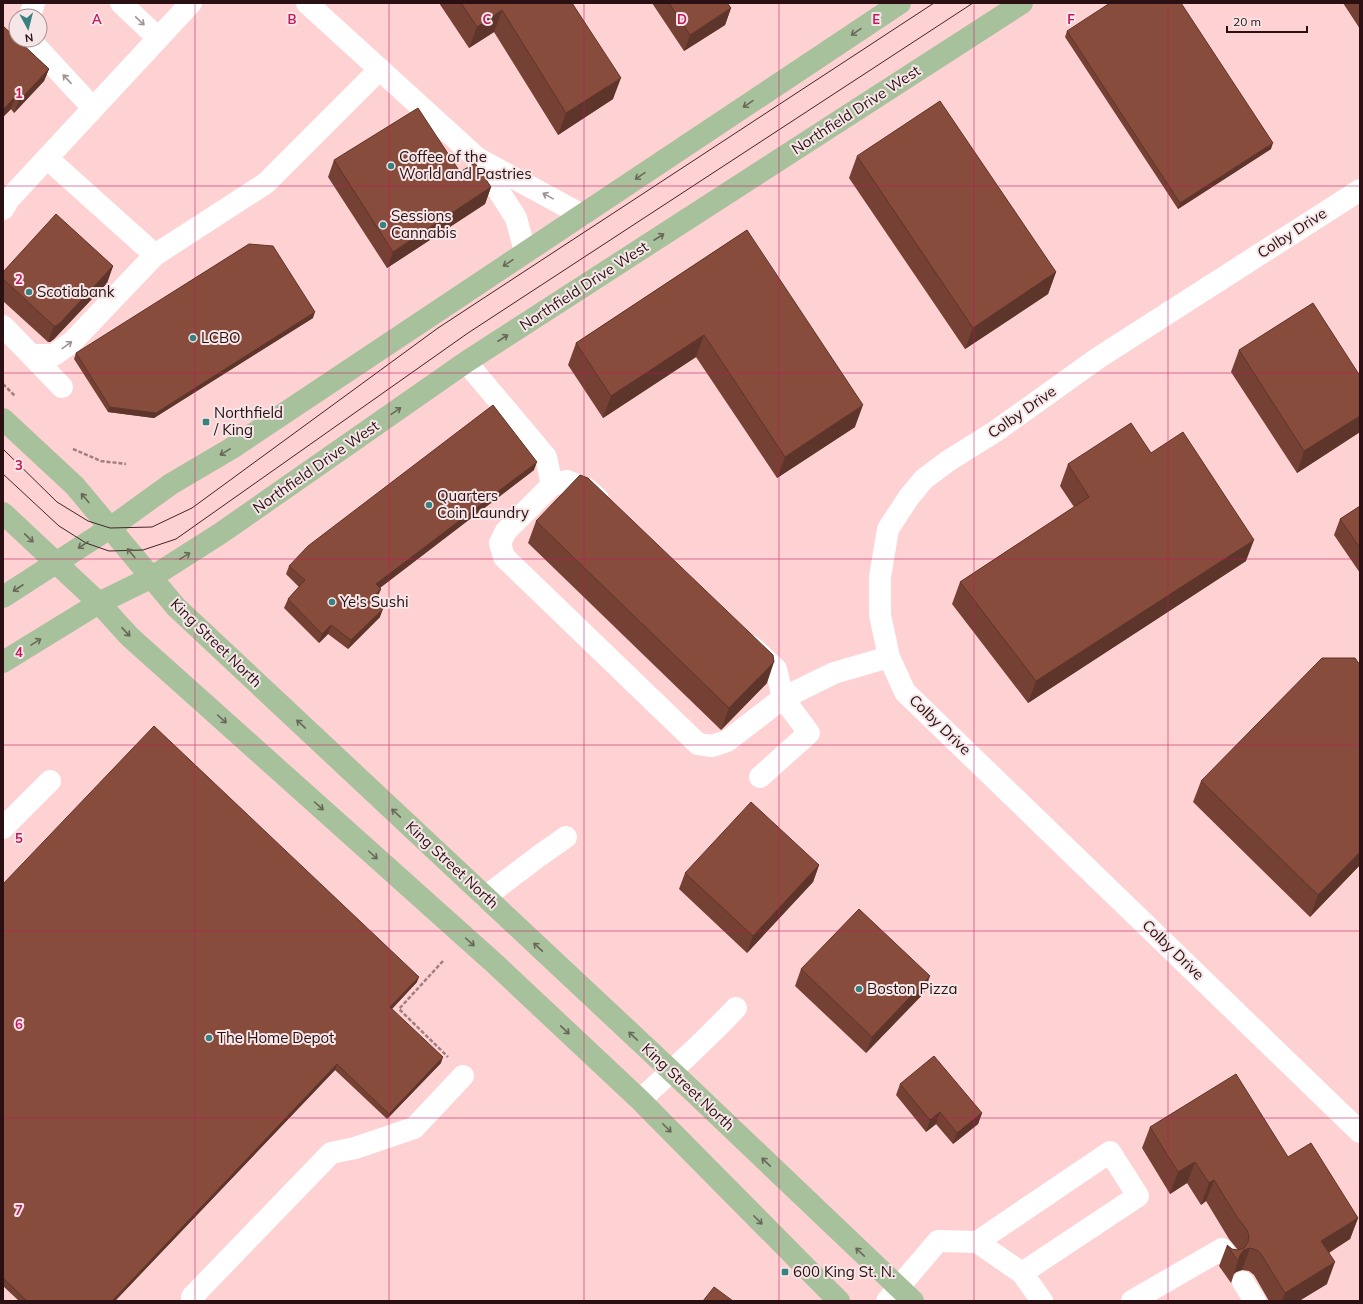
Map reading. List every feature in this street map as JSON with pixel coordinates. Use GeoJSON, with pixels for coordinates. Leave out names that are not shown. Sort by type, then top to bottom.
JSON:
{"type":"FeatureCollection","features":[{"type":"Feature","properties":{"kind":"main road"},"geometry":{"type":"LineString","coordinates":[[3,597],[110,528],[171,484],[232,448],[525,251],[582,215],[900,3]]}},
{"type":"Feature","properties":{"kind":"main road","name":"Northfield Drive West"},"geometry":{"type":"LineString","coordinates":[[3,662],[99,603],[152,577],[227,529],[466,362],[1022,3]]}},
{"type":"Feature","properties":{"kind":"main road","name":"King Street North"},"geometry":{"type":"LineString","coordinates":[[3,419],[75,486],[176,607],[671,1072],[899,1297]]}},
{"type":"Feature","properties":{"kind":"main road"},"geometry":{"type":"LineString","coordinates":[[3,513],[99,603],[130,637],[488,957],[640,1100],[839,1301]]}},
{"type":"Feature","properties":{"kind":"street"},"geometry":{"type":"LineString","coordinates":[[121,3],[158,38]]}},
{"type":"Feature","properties":{"kind":"street"},"geometry":{"type":"LineString","coordinates":[[5,201],[191,3]]}},
{"type":"Feature","properties":{"kind":"street"},"geometry":{"type":"LineString","coordinates":[[307,3],[478,158],[582,215]]}},
{"type":"Feature","properties":{"kind":"street"},"geometry":{"type":"LineString","coordinates":[[37,48],[93,108]]}},
{"type":"Feature","properties":{"kind":"street"},"geometry":{"type":"LineString","coordinates":[[31,355],[54,355],[72,342],[155,255],[266,183],[380,69]]}},
{"type":"Feature","properties":{"kind":"street"},"geometry":{"type":"LineString","coordinates":[[47,158],[155,255]]}},
{"type":"Feature","properties":{"kind":"street"},"geometry":{"type":"LineString","coordinates":[[478,158],[516,218],[525,251]]}},
{"type":"Feature","properties":{"kind":"street","name":"Colby Drive"},"geometry":{"type":"LineString","coordinates":[[1360,190],[1098,358],[924,479],[909,497],[888,529],[880,577],[880,615],[889,657],[906,692],[1360,1132]]}},
{"type":"Feature","properties":{"kind":"street"},"geometry":{"type":"LineString","coordinates":[[3,326],[62,387]]}},
{"type":"Feature","properties":{"kind":"street"},"geometry":{"type":"LineString","coordinates":[[466,362],[546,457],[552,485]]}},
{"type":"Feature","properties":{"kind":"street"},"geometry":{"type":"LineString","coordinates":[[610,511],[587,489],[567,481],[552,485],[506,531],[500,543],[504,557],[698,744],[712,746],[727,741],[783,698],[834,673],[889,657]]}},
{"type":"Feature","properties":{"kind":"street"},"geometry":{"type":"LineString","coordinates":[[736,631],[776,669],[783,698],[810,733],[760,777]]}},
{"type":"Feature","properties":{"kind":"street"},"geometry":{"type":"LineString","coordinates":[[3,828],[50,781]]}},
{"type":"Feature","properties":{"kind":"street"},"geometry":{"type":"LineString","coordinates":[[485,897],[566,837]]}},
{"type":"Feature","properties":{"kind":"street"},"geometry":{"type":"LineString","coordinates":[[640,1100],[715,1030],[736,1008]]}},
{"type":"Feature","properties":{"kind":"street"},"geometry":{"type":"LineString","coordinates":[[192,1301],[192,1297],[331,1153],[355,1148],[414,1128],[463,1076]]}},
{"type":"Feature","properties":{"kind":"street"},"geometry":{"type":"LineString","coordinates":[[977,1242],[1110,1152],[1138,1196],[1022,1273]]}},
{"type":"Feature","properties":{"kind":"street"},"geometry":{"type":"LineString","coordinates":[[899,1297],[938,1241],[977,1242],[1022,1273],[1042,1301]]}},
{"type":"Feature","properties":{"kind":"street"},"geometry":{"type":"LineString","coordinates":[[1132,1301],[1222,1249],[1229,1259]]}},
{"type":"Feature","properties":{"kind":"street"},"geometry":{"type":"LineString","coordinates":[[1243,1282],[1255,1301]]}},
{"type":"Feature","properties":{"kind":"path"},"geometry":{"type":"LineString","coordinates":[[3,384],[20,400]]}},
{"type":"Feature","properties":{"kind":"path"},"geometry":{"type":"LineString","coordinates":[[71,448],[101,461],[126,464]]}},
{"type":"Feature","properties":{"kind":"path"},"geometry":{"type":"LineString","coordinates":[[443,960],[399,1009],[451,1060],[463,1076]]}},
{"type":"Feature","properties":{"kind":"building"},"geometry":{"type":"Polygon","coordinates":[[[461,3],[572,3],[621,78],[566,113],[502,10],[477,27],[461,3]]]}},
{"type":"Feature","properties":{"kind":"building"},"geometry":{"type":"Polygon","coordinates":[[[669,3],[727,3],[731,8],[690,35],[669,3]]]}},
{"type":"Feature","properties":{"kind":"building"},"geometry":{"type":"Polygon","coordinates":[[[1110,3],[1181,3],[1273,143],[1180,203],[1067,31],[1110,3]]]}},
{"type":"Feature","properties":{"kind":"building"},"geometry":{"type":"Polygon","coordinates":[[[3,26],[8,31],[8,48],[27,48],[49,69],[19,101],[15,97],[3,110],[3,26]]]}},
{"type":"Feature","properties":{"kind":"building"},"geometry":{"type":"Polygon","coordinates":[[[940,101],[1056,272],[973,328],[857,156],[940,101]]]}},
{"type":"Feature","properties":{"kind":"building"},"geometry":{"type":"Polygon","coordinates":[[[418,108],[460,172],[475,163],[491,187],[393,252],[334,160],[418,108]]]}},
{"type":"Feature","properties":{"kind":"building"},"geometry":{"type":"Polygon","coordinates":[[[56,214],[113,266],[60,323],[54,326],[3,279],[3,272],[56,214]]]}},
{"type":"Feature","properties":{"kind":"building"},"geometry":{"type":"Polygon","coordinates":[[[747,230],[863,405],[785,457],[704,335],[611,396],[576,343],[747,230]]]}},
{"type":"Feature","properties":{"kind":"building","name":"LCBO"},"geometry":{"type":"Polygon","coordinates":[[[249,244],[273,246],[315,312],[156,413],[110,407],[76,353],[249,244]]]}},
{"type":"Feature","properties":{"kind":"building"},"geometry":{"type":"Polygon","coordinates":[[[1313,303],[1360,376],[1360,416],[1304,451],[1239,350],[1313,303]]]}},
{"type":"Feature","properties":{"kind":"building","name":"Quarters Coin Laundry"},"geometry":{"type":"Polygon","coordinates":[[[493,405],[537,462],[376,584],[381,589],[373,597],[383,609],[351,640],[331,625],[322,634],[288,599],[305,580],[289,566],[308,546],[493,405]]]}},
{"type":"Feature","properties":{"kind":"building"},"geometry":{"type":"Polygon","coordinates":[[[1131,423],[1151,453],[1183,432],[1254,540],[1036,681],[960,582],[1089,497],[1068,464],[1131,423]]]}},
{"type":"Feature","properties":{"kind":"building"},"geometry":{"type":"Polygon","coordinates":[[[580,475],[588,478],[773,655],[774,662],[729,708],[536,521],[580,475]]]}},
{"type":"Feature","properties":{"kind":"building"},"geometry":{"type":"Polygon","coordinates":[[[1360,506],[1360,548],[1340,519],[1360,506]]]}},
{"type":"Feature","properties":{"kind":"building"},"geometry":{"type":"Polygon","coordinates":[[[1322,658],[1355,658],[1360,665],[1360,852],[1318,895],[1201,781],[1322,658]]]}},
{"type":"Feature","properties":{"kind":"building","name":"The Home Depot"},"geometry":{"type":"Polygon","coordinates":[[[154,726],[419,977],[390,1007],[443,1057],[389,1114],[337,1064],[112,1301],[27,1301],[3,1278],[3,884],[154,726]]]}},
{"type":"Feature","properties":{"kind":"building"},"geometry":{"type":"Polygon","coordinates":[[[751,802],[819,865],[753,936],[685,873],[751,802]]]}},
{"type":"Feature","properties":{"kind":"building","name":"Boston Pizza"},"geometry":{"type":"Polygon","coordinates":[[[859,909],[930,976],[872,1037],[801,969],[859,909]]]}},
{"type":"Feature","properties":{"kind":"building"},"geometry":{"type":"Polygon","coordinates":[[[934,1056],[982,1113],[957,1133],[940,1112],[930,1120],[900,1084],[934,1056]]]}},
{"type":"Feature","properties":{"kind":"building"},"geometry":{"type":"Polygon","coordinates":[[[1236,1074],[1288,1157],[1311,1143],[1358,1218],[1321,1241],[1335,1262],[1285,1293],[1257,1250],[1250,1248],[1244,1250],[1238,1261],[1227,1245],[1232,1249],[1238,1250],[1244,1248],[1248,1242],[1249,1236],[1247,1230],[1214,1180],[1209,1183],[1195,1162],[1178,1172],[1150,1127],[1236,1074]]]}},
{"type":"Feature","properties":{"kind":"building"},"geometry":{"type":"Polygon","coordinates":[[[714,1287],[733,1301],[703,1301],[714,1287]]]}},
{"type":"Feature","properties":{"kind":"tram line"},"geometry":{"type":"LineString","coordinates":[[3,449],[57,502],[88,521],[110,528],[152,527],[192,508],[438,328],[934,3]]}},
{"type":"Feature","properties":{"kind":"tram line"},"geometry":{"type":"LineString","coordinates":[[3,474],[59,526],[86,543],[109,551],[143,550],[176,539],[468,333],[973,3]]}},
{"type":"Feature","properties":{"kind":"place","name":"Coffee of the World and Pastries"},"geometry":{"type":"Point","coordinates":[391,166]}},
{"type":"Feature","properties":{"kind":"place","name":"Sessions Cannabis"},"geometry":{"type":"Point","coordinates":[383,225]}},
{"type":"Feature","properties":{"kind":"place","name":"Scotiabank"},"geometry":{"type":"Point","coordinates":[29,292]}},
{"type":"Feature","properties":{"kind":"place","name":"LCBO"},"geometry":{"type":"Point","coordinates":[193,338]}},
{"type":"Feature","properties":{"kind":"place","name":"Northfield / King"},"geometry":{"type":"Point","coordinates":[206,422]}},
{"type":"Feature","properties":{"kind":"place","name":"Quarters Coin Laundry"},"geometry":{"type":"Point","coordinates":[429,505]}},
{"type":"Feature","properties":{"kind":"place","name":"Ye's Sushi"},"geometry":{"type":"Point","coordinates":[332,602]}},
{"type":"Feature","properties":{"kind":"place","name":"Boston Pizza"},"geometry":{"type":"Point","coordinates":[859,989]}},
{"type":"Feature","properties":{"kind":"place","name":"The Home Depot"},"geometry":{"type":"Point","coordinates":[209,1038]}},
{"type":"Feature","properties":{"kind":"place","name":"600 King St. N."},"geometry":{"type":"Point","coordinates":[785,1272]}}]}
